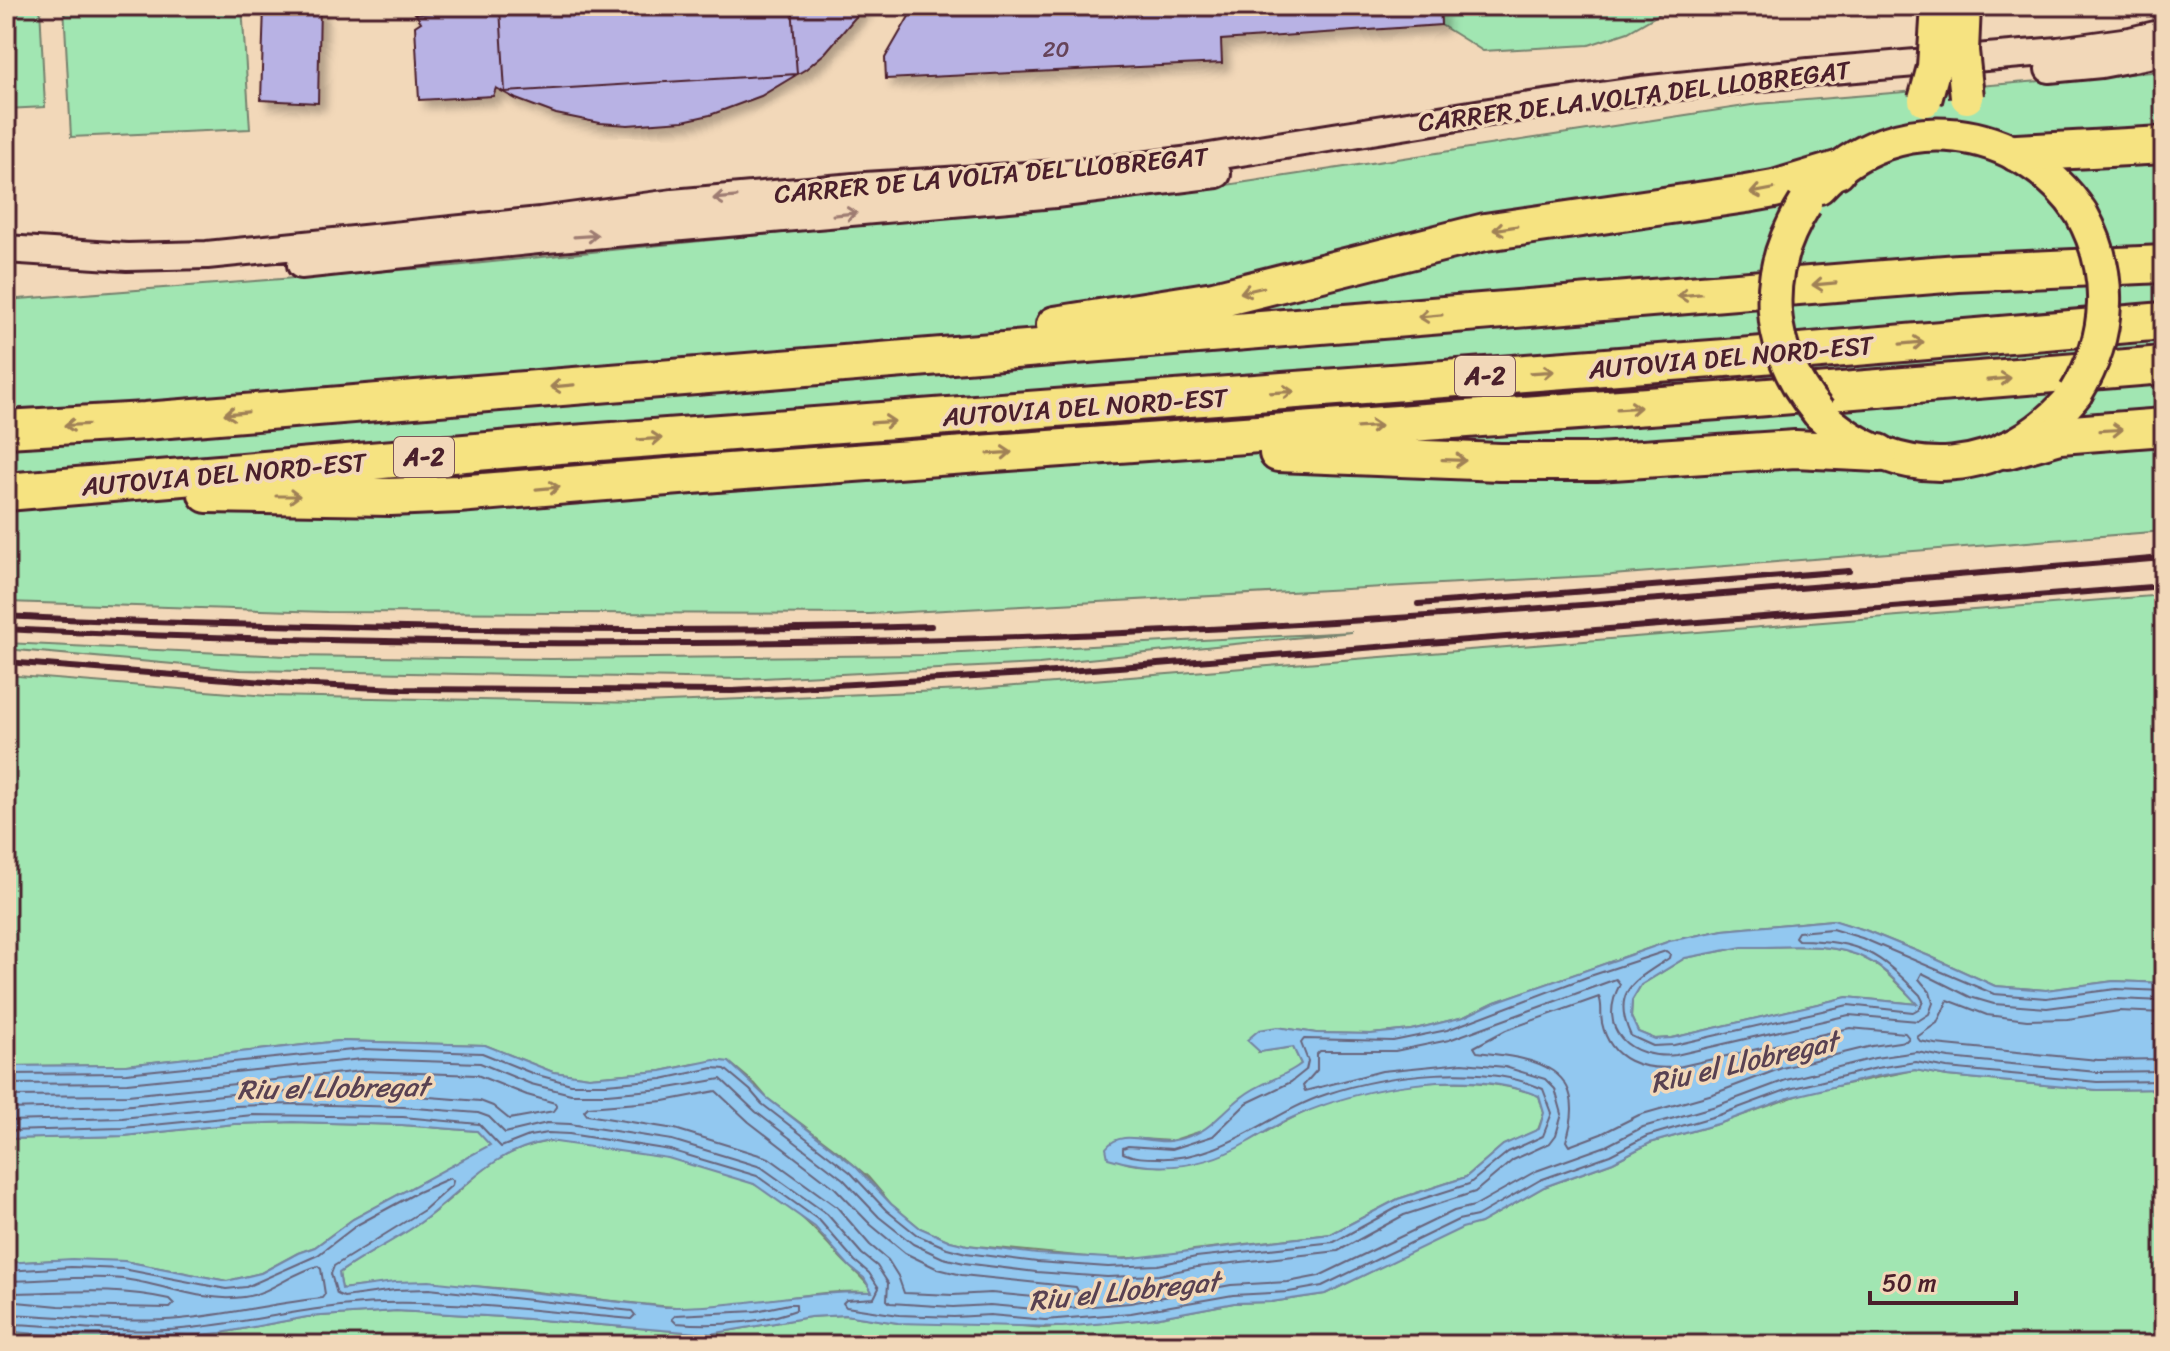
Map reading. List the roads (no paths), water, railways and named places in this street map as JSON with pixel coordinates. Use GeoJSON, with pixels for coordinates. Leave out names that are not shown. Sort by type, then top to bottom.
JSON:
{"type":"FeatureCollection","features":[{"type":"Feature","properties":{"kind":"highway"},"geometry":{"type":"LineString","coordinates":[[2005,148],[2154,147]]}},
{"type":"Feature","properties":{"kind":"highway"},"geometry":{"type":"LineString","coordinates":[[640,379],[1040,327],[1214,300],[1485,232],[1746,194],[1837,170]]}},
{"type":"Feature","properties":{"kind":"highway"},"geometry":{"type":"LineString","coordinates":[[1958,273],[2164,244]]}},
{"type":"Feature","properties":{"kind":"highway","name":"A-2"},"geometry":{"type":"LineString","coordinates":[[6,429],[145,421],[1958,273],[2164,264]]}},
{"type":"Feature","properties":{"kind":"highway","name":"AUTOVIA DEL NORD-EST"},"geometry":{"type":"LineString","coordinates":[[6,492],[544,447],[1755,356],[2164,321]]}},
{"type":"Feature","properties":{"kind":"highway"},"geometry":{"type":"LineString","coordinates":[[42,489],[276,496],[431,496],[2164,365]]}},
{"type":"Feature","properties":{"kind":"highway"},"geometry":{"type":"LineString","coordinates":[[2007,450],[2060,435],[2164,427]]}},
{"type":"Feature","properties":{"kind":"highway"},"geometry":{"type":"LineString","coordinates":[[1096,447],[1514,462],[1597,462],[1795,449],[1879,453]]}},
{"type":"Feature","properties":{"kind":"main road"},"geometry":{"type":"LineString","coordinates":[[1901,139],[1925,100],[1934,67],[1938,6]]}},
{"type":"Feature","properties":{"kind":"main road"},"geometry":{"type":"LineString","coordinates":[[1964,6],[1963,67],[1971,108],[2005,148],[2053,179],[2081,213],[2099,253],[2105,311],[2096,354],[2076,393],[2045,426],[2007,450],[1982,459],[1944,464],[1905,461],[1879,453],[1847,436],[1819,413],[1795,379],[1783,351],[1775,321],[1774,301],[1779,259],[1794,221],[1805,204],[1837,170],[1867,151],[1901,139],[1956,135],[2005,148]]}},
{"type":"Feature","properties":{"kind":"street","name":"CARRER DE LA VOLTA DEL LLOBREGAT"},"geometry":{"type":"LineString","coordinates":[[6,249],[127,257],[235,253],[525,223],[717,198],[1090,172],[1191,160],[1642,90],[1794,73],[2058,51],[2164,33]]}},
{"type":"Feature","properties":{"kind":"street","name":"CARRER DE LA VOLTA DEL LLOBREGAT"},"geometry":{"type":"LineString","coordinates":[[6,266],[120,274],[219,272],[1055,194],[1168,182],[1641,107],[2101,64],[2164,52]]}},
{"type":"Feature","properties":{"kind":"water","name":"Riu el Llobregat"},"geometry":{"type":"Polygon","coordinates":[[[1833,920],[1929,956],[1995,986],[2046,990],[2114,981],[2164,983],[2164,1089],[2097,1090],[1947,1076],[1915,1070],[1878,1076],[1791,1097],[1721,1123],[1650,1143],[1613,1162],[1544,1187],[1480,1223],[1462,1228],[1325,1294],[1271,1302],[1234,1303],[1149,1319],[1062,1327],[898,1323],[845,1315],[810,1317],[710,1334],[396,1311],[307,1317],[221,1333],[166,1338],[58,1336],[6,1331],[6,1263],[72,1259],[124,1261],[227,1281],[261,1273],[315,1247],[353,1219],[490,1145],[477,1131],[293,1122],[234,1124],[124,1136],[6,1139],[6,1066],[126,1065],[339,1041],[485,1045],[553,1072],[589,1077],[661,1071],[714,1060],[729,1062],[767,1098],[855,1166],[891,1204],[920,1228],[967,1245],[1037,1254],[1125,1259],[1331,1234],[1398,1199],[1466,1177],[1503,1145],[1539,1129],[1544,1113],[1539,1096],[1511,1087],[1481,1083],[1417,1084],[1323,1105],[1214,1158],[1162,1166],[1108,1158],[1106,1148],[1119,1139],[1170,1141],[1203,1130],[1249,1092],[1301,1064],[1293,1047],[1260,1052],[1247,1040],[1259,1030],[1277,1027],[1316,1033],[1371,1034],[1411,1030],[1464,1017],[1495,1002],[1670,941],[1723,930],[1833,920]],[[1805,946],[1742,947],[1685,958],[1641,985],[1632,1000],[1631,1017],[1638,1032],[1655,1039],[1672,1038],[1847,997],[1917,1004],[1880,968],[1852,953],[1805,946]],[[549,1141],[530,1145],[498,1160],[419,1224],[339,1273],[342,1289],[429,1281],[665,1307],[872,1292],[864,1278],[850,1267],[815,1227],[754,1184],[668,1158],[549,1141]]]}},
{"type":"Feature","properties":{"kind":"railway"},"geometry":{"type":"LineString","coordinates":[[6,629],[261,639],[516,643],[760,643],[1005,638],[1417,617],[2164,558]]}},
{"type":"Feature","properties":{"kind":"railway"},"geometry":{"type":"LineString","coordinates":[[1418,604],[1849,571]]}},
{"type":"Feature","properties":{"kind":"railway"},"geometry":{"type":"LineString","coordinates":[[6,662],[292,684],[401,689],[733,691],[1028,674],[2164,586]]}},
{"type":"Feature","properties":{"kind":"railway"},"geometry":{"type":"LineString","coordinates":[[6,616],[468,629],[700,630],[931,626]]}}]}
